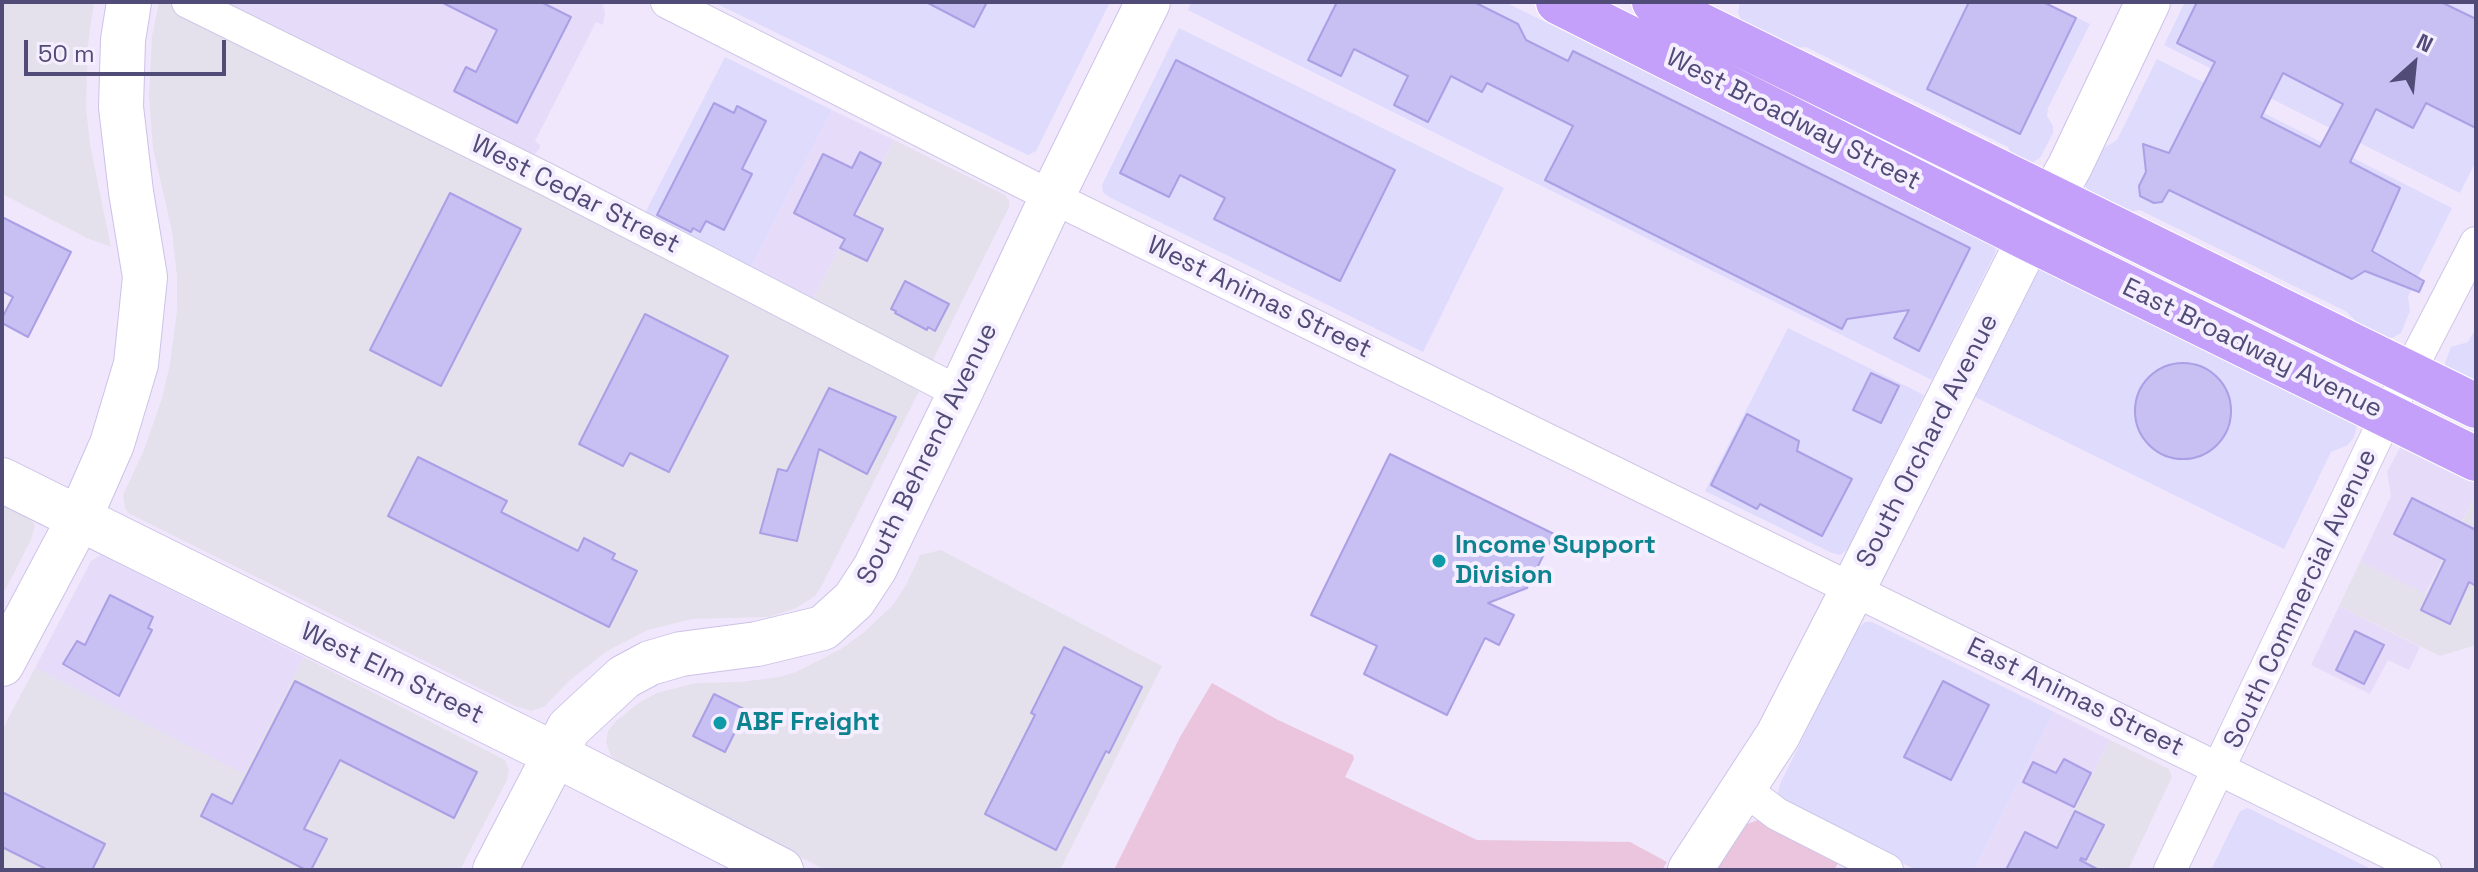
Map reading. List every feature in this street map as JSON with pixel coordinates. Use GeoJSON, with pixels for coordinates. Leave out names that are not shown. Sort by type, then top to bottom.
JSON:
{"type":"FeatureCollection","features":[{"type":"Feature","properties":{"kind":"main road","name":"West Broadway Street"},"geometry":{"type":"LineString","coordinates":[[1558,2],[2029,239]]}},
{"type":"Feature","properties":{"kind":"main road","name":"West Broadway Street"},"geometry":{"type":"LineString","coordinates":[[1654,2],[1705,13],[2054,198]]}},
{"type":"Feature","properties":{"kind":"main road","name":"East Broadway Avenue"},"geometry":{"type":"LineString","coordinates":[[2054,198],[2476,406]]}},
{"type":"Feature","properties":{"kind":"main road","name":"East Broadway Avenue"},"geometry":{"type":"LineString","coordinates":[[2029,239],[2476,459]]}},
{"type":"Feature","properties":{"kind":"street"},"geometry":{"type":"LineString","coordinates":[[2,664],[79,519],[116,431],[136,364],[145,277],[121,107],[123,40],[129,2]]}},
{"type":"Feature","properties":{"kind":"street","name":"West Cedar Street"},"geometry":{"type":"LineString","coordinates":[[188,2],[546,179],[960,393]]}},
{"type":"Feature","properties":{"kind":"street","name":"West Animas Street"},"geometry":{"type":"LineString","coordinates":[[667,2],[1052,197],[1853,589]]}},
{"type":"Feature","properties":{"kind":"street","name":"South Behrend Avenue"},"geometry":{"type":"LineString","coordinates":[[495,870],[569,728],[624,677],[650,663],[681,654],[757,644],[823,628],[854,600],[875,568],[1148,2]]}},
{"type":"Feature","properties":{"kind":"street","name":"South Orchard Avenue"},"geometry":{"type":"LineString","coordinates":[[1690,870],[1778,735],[2029,239],[2054,198],[2148,2]]}},
{"type":"Feature","properties":{"kind":"street"},"geometry":{"type":"LineString","coordinates":[[1681,64],[1705,13]]}},
{"type":"Feature","properties":{"kind":"street","name":"South Commercial Avenue"},"geometry":{"type":"LineString","coordinates":[[2170,870],[2387,415],[2476,243]]}},
{"type":"Feature","properties":{"kind":"street","name":"West Elm Street"},"geometry":{"type":"LineString","coordinates":[[2,480],[781,870]]}},
{"type":"Feature","properties":{"kind":"street","name":"East Animas Street"},"geometry":{"type":"LineString","coordinates":[[1853,589],[2425,870]]}},
{"type":"Feature","properties":{"kind":"street"},"geometry":{"type":"LineString","coordinates":[[1744,789],[1777,814],[1887,870]]}},
{"type":"Feature","properties":{"kind":"shaded area"},"geometry":{"type":"Polygon","coordinates":[[[2,2],[94,2],[88,45],[86,107],[90,144],[111,247],[89,239],[2,194],[2,2]]]}},
{"type":"Feature","properties":{"kind":"shaded area"},"geometry":{"type":"Polygon","coordinates":[[[159,2],[165,2],[922,385],[815,596],[796,608],[769,617],[692,619],[648,630],[607,651],[569,681],[544,707],[531,711],[515,706],[128,513],[123,495],[144,450],[162,398],[177,311],[172,231],[153,148],[149,97],[152,36],[159,2]]]}},
{"type":"Feature","properties":{"kind":"shaded area"},"geometry":{"type":"Polygon","coordinates":[[[213,2],[602,2],[605,13],[603,25],[596,22],[535,141],[540,148],[534,155],[213,2]]]}},
{"type":"Feature","properties":{"kind":"shaded area"},"geometry":{"type":"Polygon","coordinates":[[[713,2],[1110,2],[1036,151],[1028,155],[713,2]]]}},
{"type":"Feature","properties":{"kind":"shaded area"},"geometry":{"type":"Polygon","coordinates":[[[1191,2],[1505,2],[1996,246],[1995,253],[1932,380],[1188,10],[1191,2]]]}},
{"type":"Feature","properties":{"kind":"shaded area"},"geometry":{"type":"Polygon","coordinates":[[[1740,2],[2045,2],[2090,24],[2048,108],[2047,116],[2053,133],[2040,158],[2029,164],[2012,156],[2008,147],[1806,47],[1795,48],[1741,21],[1738,12],[1740,2]]]}},
{"type":"Feature","properties":{"kind":"shaded area"},"geometry":{"type":"Polygon","coordinates":[[[2185,2],[2471,2],[2476,5],[2476,161],[2460,193],[2164,45],[2185,2]]]}},
{"type":"Feature","properties":{"kind":"shaded area"},"geometry":{"type":"Polygon","coordinates":[[[1179,28],[1504,188],[1423,352],[1103,192],[1102,185],[1179,28]]]}},
{"type":"Feature","properties":{"kind":"shaded area"},"geometry":{"type":"Polygon","coordinates":[[[725,57],[832,110],[749,270],[643,217],[725,57]]]}},
{"type":"Feature","properties":{"kind":"shaded area"},"geometry":{"type":"Polygon","coordinates":[[[2157,59],[2452,208],[2408,297],[2410,311],[2401,333],[2390,339],[2382,338],[2361,327],[2347,312],[2140,210],[2125,213],[2086,190],[2104,148],[2117,140],[2157,59]]]}},
{"type":"Feature","properties":{"kind":"shaded area"},"geometry":{"type":"Polygon","coordinates":[[[832,110],[894,140],[812,302],[749,270],[832,110]]]}},
{"type":"Feature","properties":{"kind":"shaded area"},"geometry":{"type":"Polygon","coordinates":[[[894,140],[1005,195],[1009,200],[1009,207],[932,362],[812,302],[894,140]]]}},
{"type":"Feature","properties":{"kind":"shaded area"},"geometry":{"type":"Polygon","coordinates":[[[2043,265],[2358,421],[2354,437],[2348,445],[2331,452],[2284,549],[1973,396],[2034,271],[2043,265]]]}},
{"type":"Feature","properties":{"kind":"shaded area"},"geometry":{"type":"Polygon","coordinates":[[[1788,328],[1924,395],[1848,549],[1840,555],[1705,491],[1788,328]]]}},
{"type":"Feature","properties":{"kind":"shaded area"},"geometry":{"type":"Polygon","coordinates":[[[2476,328],[2476,390],[2445,369],[2445,363],[2451,347],[2468,342],[2476,328]]]}},
{"type":"Feature","properties":{"kind":"shaded area"},"geometry":{"type":"Polygon","coordinates":[[[2401,446],[2476,483],[2476,494],[2425,594],[2360,562],[2391,496],[2387,472],[2401,446]]]}},
{"type":"Feature","properties":{"kind":"shaded area"},"geometry":{"type":"Polygon","coordinates":[[[2476,494],[2476,645],[2440,656],[2339,606],[2360,562],[2426,594],[2476,494]]]}},
{"type":"Feature","properties":{"kind":"shaded area"},"geometry":{"type":"Polygon","coordinates":[[[2,503],[28,517],[35,525],[31,540],[2,596],[2,503]]]}},
{"type":"Feature","properties":{"kind":"shaded area"},"geometry":{"type":"Polygon","coordinates":[[[941,550],[1162,666],[1060,870],[825,870],[611,756],[606,742],[608,731],[640,702],[657,693],[696,683],[779,677],[796,672],[841,649],[893,605],[920,555],[941,550]]]}},
{"type":"Feature","properties":{"kind":"shaded area"},"geometry":{"type":"Polygon","coordinates":[[[101,555],[304,657],[244,775],[35,668],[91,561],[101,555]]]}},
{"type":"Feature","properties":{"kind":"shaded area"},"geometry":{"type":"Polygon","coordinates":[[[2339,606],[2420,647],[2409,670],[2388,660],[2370,694],[2311,665],[2339,606]]]}},
{"type":"Feature","properties":{"kind":"shaded area"},"geometry":{"type":"Polygon","coordinates":[[[1865,622],[1872,622],[2054,712],[1974,870],[1916,870],[1783,802],[1777,796],[1780,784],[1856,630],[1865,622]]]}},
{"type":"Feature","properties":{"kind":"shaded area"},"geometry":{"type":"Polygon","coordinates":[[[304,657],[505,760],[509,770],[507,780],[460,870],[2,870],[2,730],[35,668],[244,774],[304,657]]]}},
{"type":"Feature","properties":{"kind":"shaded area"},"geometry":{"type":"Polygon","coordinates":[[[1212,683],[1278,720],[1353,755],[1345,777],[1477,840],[1630,842],[1667,862],[1662,870],[1114,870],[1180,737],[1212,683]]]}},
{"type":"Feature","properties":{"kind":"shaded area"},"geometry":{"type":"Polygon","coordinates":[[[2054,712],[2110,740],[2043,870],[1974,870],[2054,712]]]}},
{"type":"Feature","properties":{"kind":"shaded area"},"geometry":{"type":"Polygon","coordinates":[[[2110,740],[2169,769],[2172,777],[2128,870],[2043,870],[2110,740]]]}},
{"type":"Feature","properties":{"kind":"shaded area"},"geometry":{"type":"Polygon","coordinates":[[[2248,808],[2373,870],[2211,870],[2240,811],[2248,808]]]}},
{"type":"Feature","properties":{"kind":"shaded area"},"geometry":{"type":"Polygon","coordinates":[[[1765,820],[1840,860],[1834,870],[1716,870],[1747,824],[1765,820]]]}},
{"type":"Feature","properties":{"kind":"building"},"geometry":{"type":"Polygon","coordinates":[[[441,2],[541,2],[571,17],[517,123],[454,91],[466,67],[476,72],[497,30],[441,2]]]}},
{"type":"Feature","properties":{"kind":"building"},"geometry":{"type":"Polygon","coordinates":[[[926,2],[987,2],[974,27],[926,2]]]}},
{"type":"Feature","properties":{"kind":"building"},"geometry":{"type":"Polygon","coordinates":[[[1337,2],[1474,2],[1518,24],[1526,40],[1568,61],[1573,51],[1970,248],[1919,351],[1894,338],[1909,310],[1847,319],[1842,329],[1545,180],[1573,126],[1487,83],[1482,92],[1451,76],[1428,122],[1394,105],[1408,76],[1354,49],[1341,76],[1308,60],[1337,2]]]}},
{"type":"Feature","properties":{"kind":"building"},"geometry":{"type":"Polygon","coordinates":[[[1969,2],[2043,2],[2076,18],[2020,134],[1927,89],[1969,2]]]}},
{"type":"Feature","properties":{"kind":"building"},"geometry":{"type":"Polygon","coordinates":[[[2197,2],[2441,2],[2476,19],[2476,128],[2426,103],[2413,128],[2376,109],[2350,162],[2400,188],[2372,251],[2424,281],[2419,292],[2365,271],[2352,279],[2169,190],[2162,202],[2154,203],[2140,196],[2139,186],[2146,172],[2143,144],[2169,153],[2215,62],[2177,43],[2197,2]],[[2283,73],[2261,117],[2320,147],[2343,104],[2283,73]]]}},
{"type":"Feature","properties":{"kind":"building"},"geometry":{"type":"Polygon","coordinates":[[[1176,60],[1395,170],[1340,281],[1214,219],[1225,198],[1180,175],[1169,197],[1120,173],[1176,60]]]}},
{"type":"Feature","properties":{"kind":"building"},"geometry":{"type":"Polygon","coordinates":[[[714,103],[734,113],[737,106],[766,121],[742,169],[752,174],[724,230],[706,221],[700,232],[693,228],[691,232],[657,215],[714,103]]]}},
{"type":"Feature","properties":{"kind":"building"},"geometry":{"type":"Polygon","coordinates":[[[860,152],[881,163],[854,215],[883,229],[867,261],[840,248],[845,239],[794,213],[823,154],[852,168],[860,152]]]}},
{"type":"Feature","properties":{"kind":"building"},"geometry":{"type":"Polygon","coordinates":[[[450,193],[521,229],[441,386],[370,350],[450,193]]]}},
{"type":"Feature","properties":{"kind":"building"},"geometry":{"type":"Polygon","coordinates":[[[2,217],[71,252],[28,337],[2,323],[13,297],[2,291],[2,217]]]}},
{"type":"Feature","properties":{"kind":"building"},"geometry":{"type":"Polygon","coordinates":[[[905,281],[949,304],[935,331],[928,327],[927,330],[891,309],[905,281]]]}},
{"type":"Feature","properties":{"kind":"building"},"geometry":{"type":"Polygon","coordinates":[[[645,314],[728,356],[669,472],[630,453],[623,466],[579,444],[645,314]]]}},
{"type":"Feature","properties":{"kind":"building"},"geometry":{"type":"Polygon","coordinates":[[[2183,363],[2201,366],[2217,377],[2228,393],[2231,411],[2228,429],[2217,445],[2201,456],[2183,459],[2165,456],[2149,445],[2138,429],[2135,411],[2138,393],[2149,377],[2165,366],[2183,363]]]}},
{"type":"Feature","properties":{"kind":"building"},"geometry":{"type":"Polygon","coordinates":[[[1871,373],[1899,386],[1881,423],[1853,410],[1871,373]]]}},
{"type":"Feature","properties":{"kind":"building"},"geometry":{"type":"Polygon","coordinates":[[[829,388],[896,417],[867,474],[819,449],[797,541],[760,533],[778,469],[787,471],[829,388]]]}},
{"type":"Feature","properties":{"kind":"building"},"geometry":{"type":"Polygon","coordinates":[[[1747,414],[1799,441],[1797,451],[1852,479],[1822,536],[1760,504],[1757,509],[1711,485],[1747,414]]]}},
{"type":"Feature","properties":{"kind":"building","name":"Income Support Division"},"geometry":{"type":"Polygon","coordinates":[[[1390,454],[1554,534],[1527,588],[1488,603],[1514,615],[1499,645],[1485,638],[1447,715],[1364,674],[1377,646],[1311,615],[1390,454]]]}},
{"type":"Feature","properties":{"kind":"building"},"geometry":{"type":"Polygon","coordinates":[[[418,457],[507,501],[501,512],[578,551],[584,538],[615,554],[612,559],[637,571],[609,627],[388,516],[418,457]]]}},
{"type":"Feature","properties":{"kind":"building"},"geometry":{"type":"Polygon","coordinates":[[[2412,498],[2476,530],[2476,586],[2469,582],[2450,624],[2421,610],[2445,560],[2394,534],[2412,498]]]}},
{"type":"Feature","properties":{"kind":"building"},"geometry":{"type":"Polygon","coordinates":[[[110,595],[153,617],[148,628],[152,630],[119,696],[63,664],[77,641],[85,645],[110,595]]]}},
{"type":"Feature","properties":{"kind":"building"},"geometry":{"type":"Polygon","coordinates":[[[2355,631],[2384,645],[2364,684],[2336,670],[2355,631]]]}},
{"type":"Feature","properties":{"kind":"building"},"geometry":{"type":"Polygon","coordinates":[[[1064,647],[1142,687],[1056,850],[985,814],[1035,715],[1031,713],[1064,647]]]}},
{"type":"Feature","properties":{"kind":"building"},"geometry":{"type":"Polygon","coordinates":[[[295,681],[477,772],[454,818],[340,760],[304,829],[327,839],[311,870],[201,816],[212,794],[232,804],[295,681]]]}},
{"type":"Feature","properties":{"kind":"building"},"geometry":{"type":"Polygon","coordinates":[[[1943,681],[1989,705],[1951,780],[1904,757],[1943,681]]]}},
{"type":"Feature","properties":{"kind":"building","name":"ABF Freight"},"geometry":{"type":"Polygon","coordinates":[[[714,694],[746,710],[725,752],[693,736],[714,694]]]}},
{"type":"Feature","properties":{"kind":"building"},"geometry":{"type":"Polygon","coordinates":[[[2064,759],[2091,773],[2074,807],[2023,782],[2033,762],[2056,773],[2064,759]]]}},
{"type":"Feature","properties":{"kind":"building"},"geometry":{"type":"Polygon","coordinates":[[[2,792],[105,844],[92,870],[48,870],[2,847],[2,792]]]}},
{"type":"Feature","properties":{"kind":"building"},"geometry":{"type":"Polygon","coordinates":[[[2075,811],[2104,825],[2086,860],[2080,860],[2099,870],[2006,870],[2025,832],[2057,848],[2075,811]]]}},
{"type":"Feature","properties":{"kind":"place","name":"Income Support Division"},"geometry":{"type":"Point","coordinates":[1439,561]}},
{"type":"Feature","properties":{"kind":"place","name":"ABF Freight"},"geometry":{"type":"Point","coordinates":[720,723]}}]}
